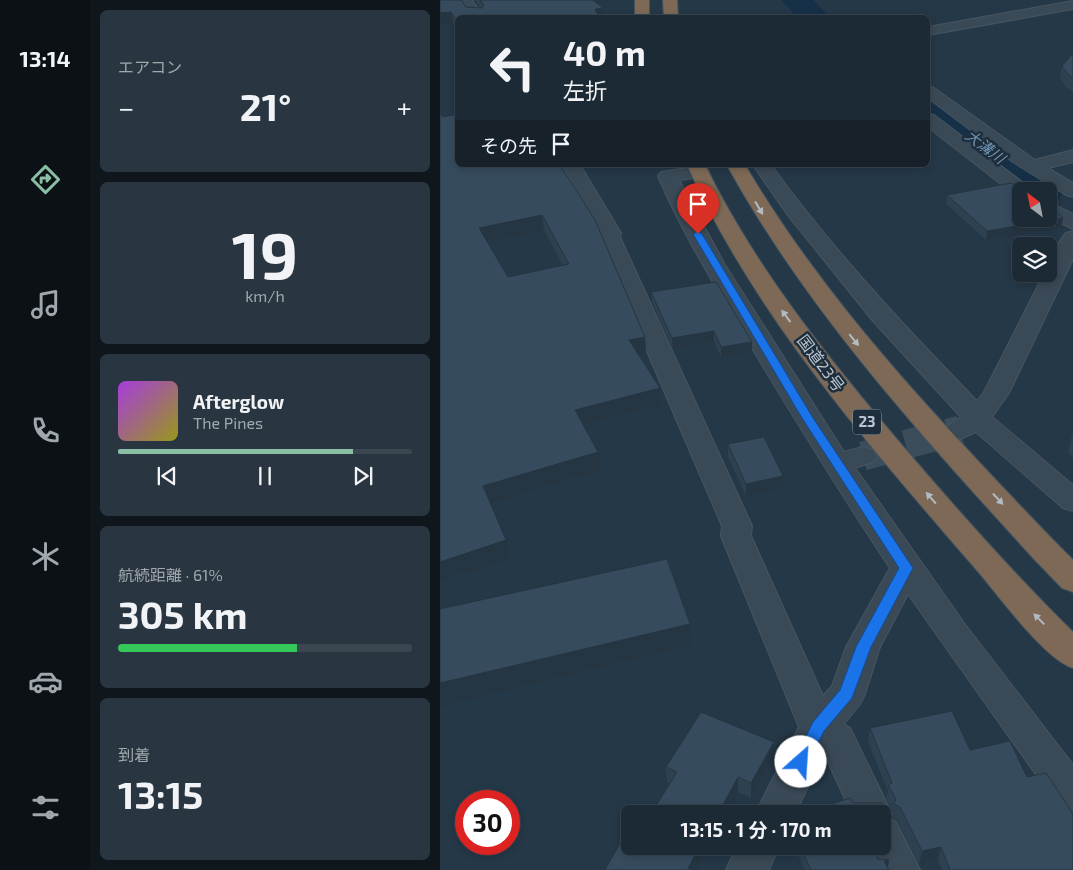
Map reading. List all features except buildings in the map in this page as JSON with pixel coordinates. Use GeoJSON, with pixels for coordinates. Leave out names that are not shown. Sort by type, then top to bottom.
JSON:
{"type":"FeatureCollection","features":[{"type":"Feature","properties":{"kind":"highway"},"geometry":{"type":"LineString","coordinates":[[642,0],[642,15]]}},
{"type":"Feature","properties":{"kind":"highway"},"geometry":{"type":"LineString","coordinates":[[670,0],[671,15]]}},
{"type":"Feature","properties":{"kind":"highway"},"geometry":{"type":"LineString","coordinates":[[737,167],[759,208],[792,258],[853,340],[1073,580]]}},
{"type":"Feature","properties":{"kind":"highway","name":"国道23号"},"geometry":{"type":"LineString","coordinates":[[698,168],[717,210],[774,299],[820,364],[929,496],[1028,607],[1073,654]]}},
{"type":"Feature","properties":{"kind":"street"},"geometry":{"type":"LineString","coordinates":[[466,0],[475,15]]}},
{"type":"Feature","properties":{"kind":"street"},"geometry":{"type":"LineString","coordinates":[[930,31],[1065,3]]}},
{"type":"Feature","properties":{"kind":"street"},"geometry":{"type":"LineString","coordinates":[[930,91],[1032,166],[1073,191]]}},
{"type":"Feature","properties":{"kind":"street"},"geometry":{"type":"LineString","coordinates":[[930,121],[1012,183]]}},
{"type":"Feature","properties":{"kind":"street"},"geometry":{"type":"LineString","coordinates":[[1032,166],[1073,156]]}},
{"type":"Feature","properties":{"kind":"street"},"geometry":{"type":"LineString","coordinates":[[571,167],[611,233],[609,237],[737,526],[736,536],[818,727],[837,739],[868,805]]}},
{"type":"Feature","properties":{"kind":"street"},"geometry":{"type":"LineString","coordinates":[[763,167],[794,210],[969,424],[1073,501]]}},
{"type":"Feature","properties":{"kind":"street"},"geometry":{"type":"LineString","coordinates":[[698,168],[668,176],[715,266],[850,460],[906,568],[1073,794]]}},
{"type":"Feature","properties":{"kind":"street"},"geometry":{"type":"LineString","coordinates":[[1058,214],[1073,223]]}},
{"type":"Feature","properties":{"kind":"street"},"geometry":{"type":"LineString","coordinates":[[969,424],[996,392],[1073,237]]}},
{"type":"Feature","properties":{"kind":"street"},"geometry":{"type":"LineString","coordinates":[[779,805],[818,727],[847,694],[864,647],[906,568]]}},
{"type":"Feature","properties":{"kind":"street"},"geometry":{"type":"LineString","coordinates":[[891,854],[899,870]]}},
{"type":"Feature","properties":{"kind":"street"},"geometry":{"type":"LineString","coordinates":[[747,870],[754,855]]}},
{"type":"Feature","properties":{"kind":"waterway","name":"大溝川"},"geometry":{"type":"LineString","coordinates":[[795,0],[812,15]]}},
{"type":"Feature","properties":{"kind":"waterway","name":"大溝川"},"geometry":{"type":"LineString","coordinates":[[930,105],[1031,182]]}},
{"type":"Feature","properties":{"kind":"tunnel"},"geometry":{"type":"LineString","coordinates":[[863,456],[960,430]]}},
{"type":"Feature","properties":{"kind":"route"},"geometry":{"type":"LineString","coordinates":[[698,234],[715,266],[807,418],[906,568],[864,647],[847,694],[818,727],[801,762]]}}]}
